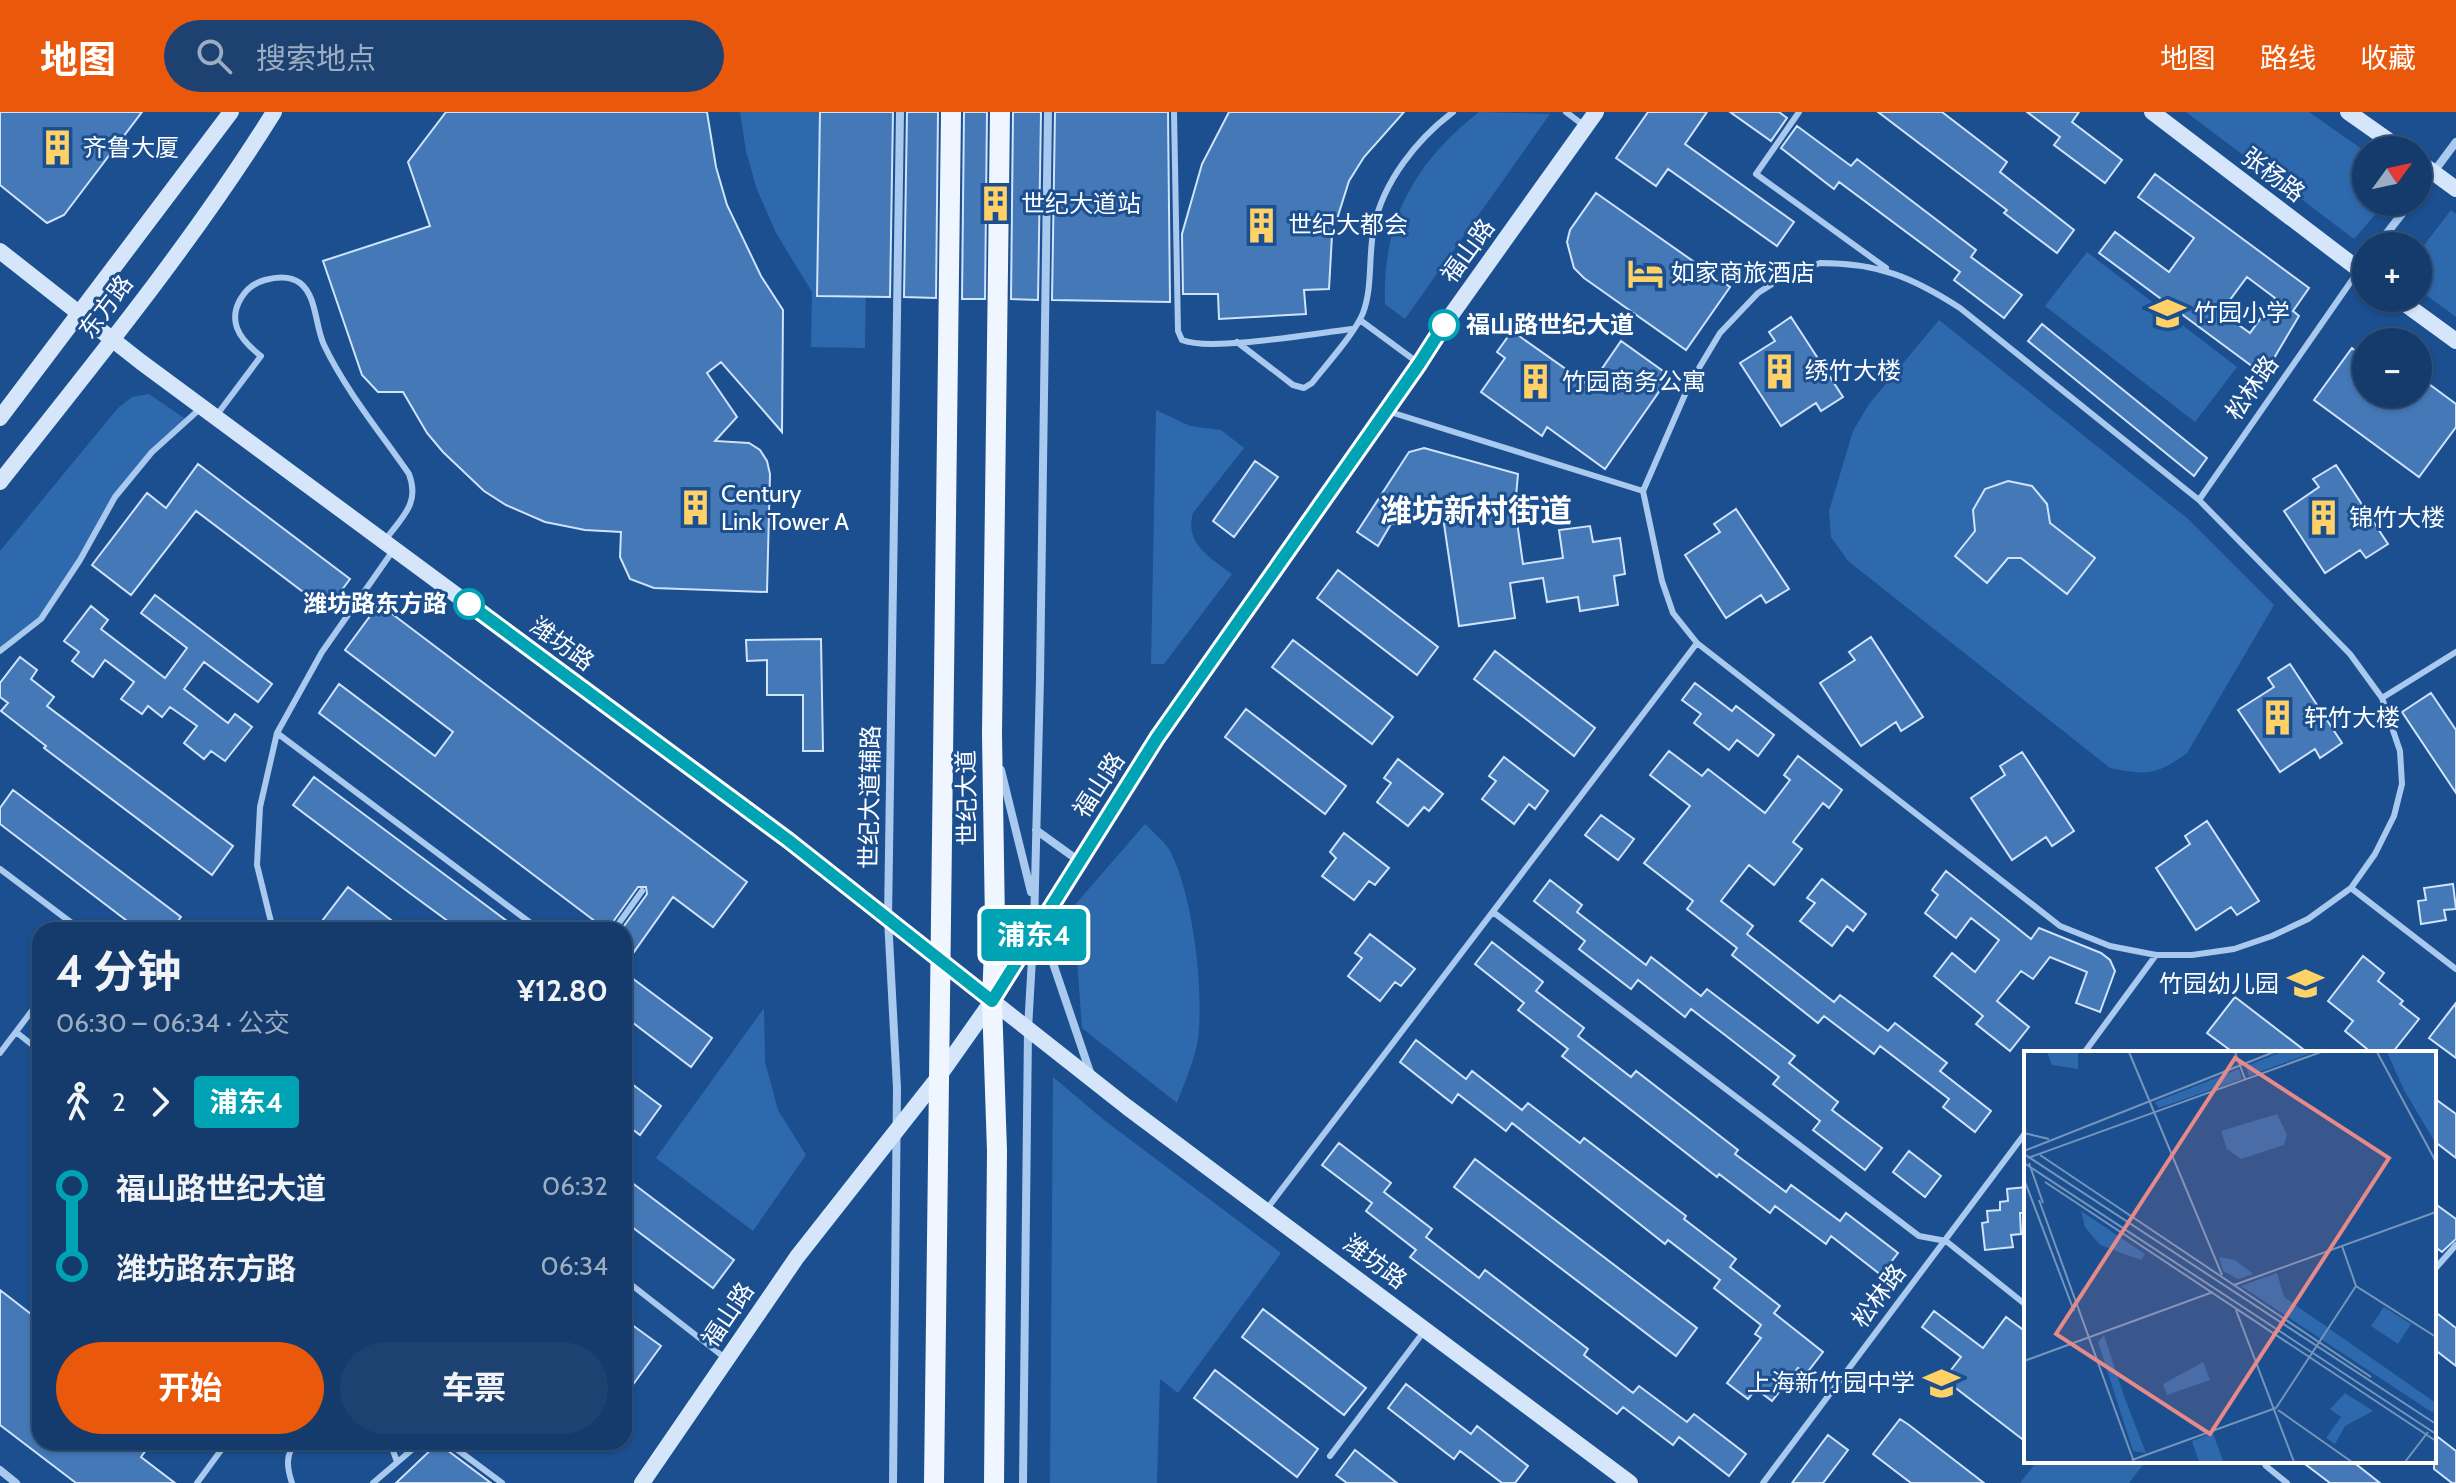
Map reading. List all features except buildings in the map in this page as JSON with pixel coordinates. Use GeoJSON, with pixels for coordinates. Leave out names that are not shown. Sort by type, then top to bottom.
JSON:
{"type":"FeatureCollection","features":[{"type":"Feature","properties":{"kind":"main road","name":"世纪大道"},"geometry":{"type":"LineString","coordinates":[[934,1483],[951,112]]}},
{"type":"Feature","properties":{"kind":"main road","name":"世纪大道"},"geometry":{"type":"LineString","coordinates":[[994,1483],[997,1151],[992,1001],[995,923],[992,734],[1000,112]]}},
{"type":"Feature","properties":{"kind":"street","name":"东方路"},"geometry":{"type":"LineString","coordinates":[[214,132],[224,112]]}},
{"type":"Feature","properties":{"kind":"street","name":"东方路"},"geometry":{"type":"LineString","coordinates":[[0,418],[231,112]]}},
{"type":"Feature","properties":{"kind":"street","name":"东方路"},"geometry":{"type":"LineString","coordinates":[[0,482],[114,338],[246,157],[274,112]]}},
{"type":"Feature","properties":{"kind":"street","name":"东方路"},"geometry":{"type":"LineString","coordinates":[[246,157],[288,112]]}},
{"type":"Feature","properties":{"kind":"street","name":"世纪大道辅路"},"geometry":{"type":"LineString","coordinates":[[893,1483],[897,1088],[888,919],[900,112]]}},
{"type":"Feature","properties":{"kind":"street"},"geometry":{"type":"LineString","coordinates":[[1023,1483],[1028,1029],[1036,929],[1048,112]]}},
{"type":"Feature","properties":{"kind":"street","name":"福山路"},"geometry":{"type":"LineString","coordinates":[[642,1483],[797,1257],[937,1079],[992,1001],[1157,738],[1596,112]]}},
{"type":"Feature","properties":{"kind":"street","name":"张杨路"},"geometry":{"type":"LineString","coordinates":[[2152,112],[2352,260]]}},
{"type":"Feature","properties":{"kind":"street"},"geometry":{"type":"LineString","coordinates":[[2348,112],[2382,136]]}},
{"type":"Feature","properties":{"kind":"street"},"geometry":{"type":"LineString","coordinates":[[2432,176],[2456,142]]}},
{"type":"Feature","properties":{"kind":"street"},"geometry":{"type":"LineString","coordinates":[[2434,173],[2456,189]]}},
{"type":"Feature","properties":{"kind":"street"},"geometry":{"type":"LineString","coordinates":[[2388,232],[2400,216]]}},
{"type":"Feature","properties":{"kind":"street","name":"潍坊路"},"geometry":{"type":"LineString","coordinates":[[0,251],[141,362],[788,840],[1092,1080],[1630,1483]]}},
{"type":"Feature","properties":{"kind":"street"},"geometry":{"type":"LineString","coordinates":[[2416,312],[2456,341]]}},
{"type":"Feature","properties":{"kind":"street"},"geometry":{"type":"LineString","coordinates":[[992,734],[1034,904]]}},
{"type":"Feature","properties":{"kind":"street"},"geometry":{"type":"LineString","coordinates":[[1036,830],[1079,861]]}},
{"type":"Feature","properties":{"kind":"street"},"geometry":{"type":"LineString","coordinates":[[1036,929],[1092,1080]]}},
{"type":"Feature","properties":{"kind":"street"},"geometry":{"type":"LineString","coordinates":[[0,1470],[16,1483]]}},
{"type":"Feature","properties":{"kind":"lane"},"geometry":{"type":"LineString","coordinates":[[1174,112],[1178,331],[1182,340],[1191,344],[1237,342],[1352,329]]}},
{"type":"Feature","properties":{"kind":"lane"},"geometry":{"type":"LineString","coordinates":[[1237,342],[1293,385],[1304,388],[1312,383],[1360,320],[1364,310],[1374,226],[1382,203],[1407,158],[1453,112]]}},
{"type":"Feature","properties":{"kind":"lane"},"geometry":{"type":"LineString","coordinates":[[1566,112],[1586,127]]}},
{"type":"Feature","properties":{"kind":"lane"},"geometry":{"type":"LineString","coordinates":[[1799,112],[1756,174],[1891,271]]}},
{"type":"Feature","properties":{"kind":"lane"},"geometry":{"type":"LineString","coordinates":[[1820,263],[1854,263],[1891,271],[1926,286],[1960,308],[2199,500],[2350,654],[2382,698],[2400,751],[2402,784],[2394,816],[2375,854],[2351,888],[2308,919],[2234,949],[2192,955],[2156,955],[2110,946],[2060,926],[1697,643],[1673,613],[1662,581],[1643,491],[1690,383],[1720,333],[1758,293],[1786,275],[1820,263]]}},
{"type":"Feature","properties":{"kind":"lane"},"geometry":{"type":"LineString","coordinates":[[0,651],[41,619],[80,560],[115,497],[152,452],[209,412],[261,356],[238,329],[235,313],[242,294],[259,281],[281,276],[299,282],[310,295],[317,331],[332,363],[409,474],[415,490],[389,545],[322,652],[277,733],[260,807],[257,865],[271,922]]}},
{"type":"Feature","properties":{"kind":"lane","name":"松林路"},"geometry":{"type":"LineString","coordinates":[[2199,500],[2352,286]]}},
{"type":"Feature","properties":{"kind":"lane"},"geometry":{"type":"LineString","coordinates":[[1360,320],[1419,364]]}},
{"type":"Feature","properties":{"kind":"lane"},"geometry":{"type":"LineString","coordinates":[[1387,411],[1643,491]]}},
{"type":"Feature","properties":{"kind":"lane"},"geometry":{"type":"LineString","coordinates":[[1266,1210],[1697,643]]}},
{"type":"Feature","properties":{"kind":"lane"},"geometry":{"type":"LineString","coordinates":[[2382,698],[2456,652]]}},
{"type":"Feature","properties":{"kind":"lane"},"geometry":{"type":"LineString","coordinates":[[277,733],[529,922]]}},
{"type":"Feature","properties":{"kind":"lane"},"geometry":{"type":"LineString","coordinates":[[0,869],[70,922]]}},
{"type":"Feature","properties":{"kind":"lane"},"geometry":{"type":"LineString","coordinates":[[2351,888],[2456,969]]}},
{"type":"Feature","properties":{"kind":"lane"},"geometry":{"type":"LineString","coordinates":[[620,922],[642,891]]}},
{"type":"Feature","properties":{"kind":"lane"},"geometry":{"type":"LineString","coordinates":[[1493,912],[1919,1236],[1946,1241],[2024,1303]]}},
{"type":"Feature","properties":{"kind":"lane"},"geometry":{"type":"LineString","coordinates":[[2085,1051],[2156,955]]}},
{"type":"Feature","properties":{"kind":"lane"},"geometry":{"type":"LineString","coordinates":[[0,1053],[32,1011]]}},
{"type":"Feature","properties":{"kind":"lane"},"geometry":{"type":"LineString","coordinates":[[16,1032],[32,1045]]}},
{"type":"Feature","properties":{"kind":"lane","name":"松林路"},"geometry":{"type":"LineString","coordinates":[[1763,1483],[2024,1135]]}},
{"type":"Feature","properties":{"kind":"lane"},"geometry":{"type":"LineString","coordinates":[[2436,1268],[2456,1245]]}},
{"type":"Feature","properties":{"kind":"lane"},"geometry":{"type":"LineString","coordinates":[[632,1285],[727,1359]]}},
{"type":"Feature","properties":{"kind":"lane"},"geometry":{"type":"LineString","coordinates":[[1330,1456],[1425,1330]]}},
{"type":"Feature","properties":{"kind":"lane"},"geometry":{"type":"LineString","coordinates":[[197,1483],[221,1450]]}},
{"type":"Feature","properties":{"kind":"lane"},"geometry":{"type":"LineString","coordinates":[[290,1450],[287,1466],[292,1483]]}},
{"type":"Feature","properties":{"kind":"lane"},"geometry":{"type":"LineString","coordinates":[[393,1450],[397,1462]]}},
{"type":"Feature","properties":{"kind":"lane"},"geometry":{"type":"LineString","coordinates":[[373,1483],[411,1450]]}},
{"type":"Feature","properties":{"kind":"lane"},"geometry":{"type":"LineString","coordinates":[[458,1450],[502,1483]]}},
{"type":"Feature","properties":{"kind":"lane"},"geometry":{"type":"LineString","coordinates":[[2264,1463],[2287,1483]]}},
{"type":"Feature","properties":{"kind":"shaded area"},"geometry":{"type":"Polygon","coordinates":[[[740,112],[868,112],[865,348],[811,347],[812,292],[776,233],[756,187],[740,112]]]}},
{"type":"Feature","properties":{"kind":"shaded area"},"geometry":{"type":"Polygon","coordinates":[[[1479,112],[1550,114],[1405,319],[1385,304],[1389,246],[1396,220],[1406,196],[1436,152],[1479,112]]]}},
{"type":"Feature","properties":{"kind":"shaded area"},"geometry":{"type":"Polygon","coordinates":[[[2186,112],[2309,112],[2352,142],[2352,216],[2374,216],[2360,232],[2352,232],[2352,237],[2186,112]]]}},
{"type":"Feature","properties":{"kind":"shaded area"},"geometry":{"type":"Polygon","coordinates":[[[2451,210],[2456,214],[2456,317],[2432,299],[2432,235],[2451,210]]]}},
{"type":"Feature","properties":{"kind":"shaded area"},"geometry":{"type":"Polygon","coordinates":[[[2087,252],[2237,367],[2195,422],[2045,306],[2087,252]]]}},
{"type":"Feature","properties":{"kind":"shaded area"},"geometry":{"type":"Polygon","coordinates":[[[1939,320],[2187,518],[2274,605],[2187,753],[2159,770],[2133,772],[2110,768],[1848,561],[1831,537],[1829,511],[1853,431],[1869,404],[1939,320]]]}},
{"type":"Feature","properties":{"kind":"shaded area"},"geometry":{"type":"Polygon","coordinates":[[[149,394],[187,420],[152,452],[115,497],[41,619],[0,651],[0,551],[118,408],[132,397],[149,394]]]}},
{"type":"Feature","properties":{"kind":"shaded area"},"geometry":{"type":"Polygon","coordinates":[[[1156,410],[1190,426],[1221,430],[1244,448],[1193,513],[1191,524],[1192,533],[1201,549],[1232,574],[1164,664],[1151,664],[1156,410]]]}},
{"type":"Feature","properties":{"kind":"shaded area"},"geometry":{"type":"Polygon","coordinates":[[[1145,824],[1168,847],[1178,869],[1191,916],[1198,969],[1198,1039],[1177,1103],[1082,1028],[1073,907],[1145,824]]]}},
{"type":"Feature","properties":{"kind":"shaded area"},"geometry":{"type":"Polygon","coordinates":[[[764,1008],[765,1062],[778,1110],[806,1155],[753,1231],[656,1158],[764,1008]]]}},
{"type":"Feature","properties":{"kind":"shaded area"},"geometry":{"type":"Polygon","coordinates":[[[1053,1077],[1104,1120],[1281,1253],[1178,1393],[1160,1379],[1157,1483],[1050,1483],[1053,1077]]]}},
{"type":"Feature","properties":{"kind":"shaded area"},"geometry":{"type":"Polygon","coordinates":[[[2035,1463],[2144,1463],[2129,1483],[2020,1483],[2035,1463]]]}},
{"type":"Feature","properties":{"kind":"bus line","name":"浦东4"},"geometry":{"type":"LineString","coordinates":[[469,604],[788,840],[992,1001],[1157,738],[1444,325]]}},
{"type":"Feature","properties":{"kind":"place","name":"齐鲁大厦"},"geometry":{"type":"Point","coordinates":[57,148]}},
{"type":"Feature","properties":{"kind":"place","name":"世纪大道站"},"geometry":{"type":"Point","coordinates":[995,204]}},
{"type":"Feature","properties":{"kind":"place","name":"世纪大都会"},"geometry":{"type":"Point","coordinates":[1262,225]}},
{"type":"Feature","properties":{"kind":"place","name":"如家商旅酒店"},"geometry":{"type":"Point","coordinates":[1645,273]}},
{"type":"Feature","properties":{"kind":"place","name":"竹园小学"},"geometry":{"type":"Point","coordinates":[2168,313]}},
{"type":"Feature","properties":{"kind":"place","name":"福山路世纪大道"},"geometry":{"type":"Point","coordinates":[1444,325]}},
{"type":"Feature","properties":{"kind":"place","name":"绣竹大楼"},"geometry":{"type":"Point","coordinates":[1779,371]}},
{"type":"Feature","properties":{"kind":"place","name":"竹园商务公寓"},"geometry":{"type":"Point","coordinates":[1536,382]}},
{"type":"Feature","properties":{"kind":"place","name":"Century Link Tower A"},"geometry":{"type":"Point","coordinates":[695,508]}},
{"type":"Feature","properties":{"kind":"place","name":"锦竹大楼"},"geometry":{"type":"Point","coordinates":[2323,518]}},
{"type":"Feature","properties":{"kind":"place","name":"潍坊路东方路"},"geometry":{"type":"Point","coordinates":[469,604]}},
{"type":"Feature","properties":{"kind":"place","name":"轩竹大楼"},"geometry":{"type":"Point","coordinates":[2278,718]}},
{"type":"Feature","properties":{"kind":"place","name":"竹园幼儿园"},"geometry":{"type":"Point","coordinates":[2305,984]}},
{"type":"Feature","properties":{"kind":"place","name":"上海新竹园中学"},"geometry":{"type":"Point","coordinates":[1941,1383]}},
{"type":"Feature","properties":{"kind":"district","name":"潍坊新村街道"},"geometry":{"type":"Point","coordinates":[1476,511]}}]}
